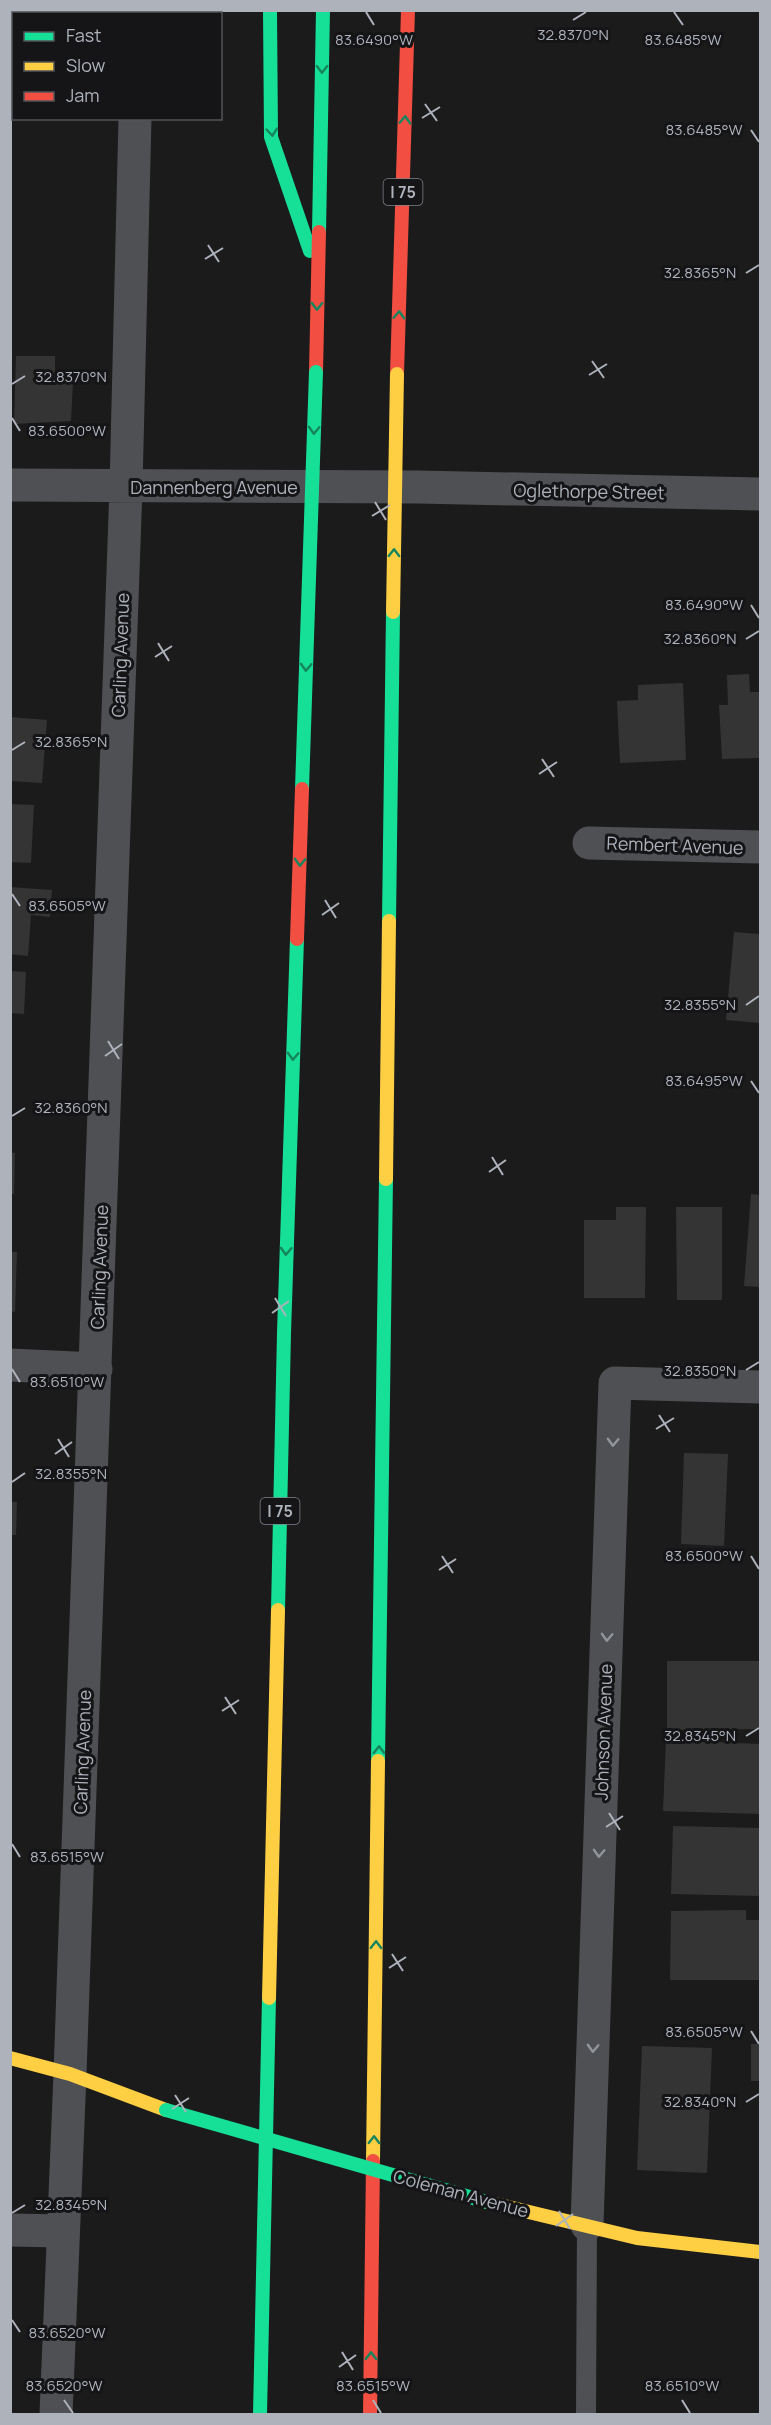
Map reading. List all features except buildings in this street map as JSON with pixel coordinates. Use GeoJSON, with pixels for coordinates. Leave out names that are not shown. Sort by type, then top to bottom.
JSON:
{"type":"FeatureCollection","features":[{"type":"Feature","properties":{"kind":"main road"},"geometry":{"type":"LineString","coordinates":[[270,10],[271,137],[317,273]]}},
{"type":"Feature","properties":{"kind":"main road","name":"I 75"},"geometry":{"type":"LineString","coordinates":[[260,2415],[284,1333],[316,372],[323,10]]}},
{"type":"Feature","properties":{"kind":"main road","name":"I 75"},"geometry":{"type":"LineString","coordinates":[[370,2415],[393,612],[397,374],[408,10]]}},
{"type":"Feature","properties":{"kind":"main road","name":"Coleman Avenue"},"geometry":{"type":"LineString","coordinates":[[10,2058],[70,2074],[166,2110],[487,2202],[637,2238],[760,2252]]}},
{"type":"Feature","properties":{"kind":"street","name":"Carling Avenue"},"geometry":{"type":"LineString","coordinates":[[56,2415],[96,1369],[126,487],[135,120]]}},
{"type":"Feature","properties":{"kind":"street","name":"Dannenberg Avenue"},"geometry":{"type":"LineString","coordinates":[[10,485],[418,487]]}},
{"type":"Feature","properties":{"kind":"street","name":"Oglethorpe Street"},"geometry":{"type":"LineString","coordinates":[[418,487],[760,494]]}},
{"type":"Feature","properties":{"kind":"street","name":"Rembert Avenue"},"geometry":{"type":"LineString","coordinates":[[589,843],[760,847]]}},
{"type":"Feature","properties":{"kind":"street"},"geometry":{"type":"LineString","coordinates":[[10,1365],[96,1369]]}},
{"type":"Feature","properties":{"kind":"street","name":"Johnson Avenue"},"geometry":{"type":"LineString","coordinates":[[587,2225],[615,1383],[760,1387]]}},
{"type":"Feature","properties":{"kind":"street"},"geometry":{"type":"LineString","coordinates":[[10,2230],[62,2231]]}},
{"type":"Feature","properties":{"kind":"lane"},"geometry":{"type":"LineString","coordinates":[[586,2415],[587,2225]]}},
{"type":"Feature","properties":{"kind":"traffic: fast"},"geometry":{"type":"LineString","coordinates":[[270,10],[271,137],[310,251]]}},
{"type":"Feature","properties":{"kind":"traffic: fast"},"geometry":{"type":"LineString","coordinates":[[319,232],[323,10]]}},
{"type":"Feature","properties":{"kind":"traffic: fast"},"geometry":{"type":"LineString","coordinates":[[308,608],[316,372]]}},
{"type":"Feature","properties":{"kind":"traffic: fast"},"geometry":{"type":"LineString","coordinates":[[302,789],[308,608]]}},
{"type":"Feature","properties":{"kind":"traffic: fast"},"geometry":{"type":"LineString","coordinates":[[389,921],[393,612]]}},
{"type":"Feature","properties":{"kind":"traffic: fast"},"geometry":{"type":"LineString","coordinates":[[278,1610],[284,1333],[297,939]]}},
{"type":"Feature","properties":{"kind":"traffic: fast"},"geometry":{"type":"LineString","coordinates":[[378,1761],[386,1179]]}},
{"type":"Feature","properties":{"kind":"traffic: fast"},"geometry":{"type":"LineString","coordinates":[[260,2414],[269,1998]]}},
{"type":"Feature","properties":{"kind":"traffic: fast"},"geometry":{"type":"LineString","coordinates":[[166,2110],[487,2202]]}},
{"type":"Feature","properties":{"kind":"traffic: slow"},"geometry":{"type":"LineString","coordinates":[[393,612],[397,374]]}},
{"type":"Feature","properties":{"kind":"traffic: slow"},"geometry":{"type":"LineString","coordinates":[[386,1179],[389,921]]}},
{"type":"Feature","properties":{"kind":"traffic: slow"},"geometry":{"type":"LineString","coordinates":[[269,1998],[278,1610]]}},
{"type":"Feature","properties":{"kind":"traffic: slow"},"geometry":{"type":"LineString","coordinates":[[373,2161],[378,1761]]}},
{"type":"Feature","properties":{"kind":"traffic: slow"},"geometry":{"type":"LineString","coordinates":[[10,2058],[70,2074],[166,2110]]}},
{"type":"Feature","properties":{"kind":"traffic: slow"},"geometry":{"type":"LineString","coordinates":[[487,2202],[637,2238],[760,2252]]}},
{"type":"Feature","properties":{"kind":"traffic: jam"},"geometry":{"type":"LineString","coordinates":[[397,374],[408,10]]}},
{"type":"Feature","properties":{"kind":"traffic: jam"},"geometry":{"type":"LineString","coordinates":[[316,372],[319,232]]}},
{"type":"Feature","properties":{"kind":"traffic: jam"},"geometry":{"type":"LineString","coordinates":[[297,939],[302,789]]}},
{"type":"Feature","properties":{"kind":"traffic: jam"},"geometry":{"type":"LineString","coordinates":[[370,2414],[373,2161]]}}]}
